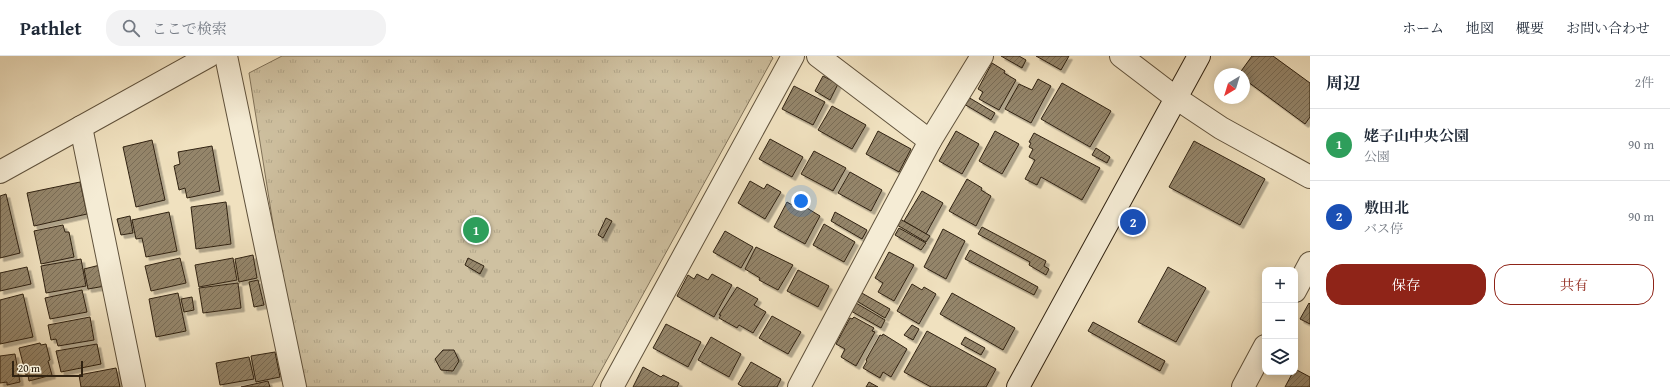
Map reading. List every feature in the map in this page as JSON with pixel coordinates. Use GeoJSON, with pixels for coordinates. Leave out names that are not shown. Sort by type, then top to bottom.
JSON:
{"type":"FeatureCollection","features":[{"type":"Feature","properties":{"kind":"street"},"geometry":{"type":"LineString","coordinates":[[0,172],[209,56]]}},
{"type":"Feature","properties":{"kind":"street"},"geometry":{"type":"LineString","coordinates":[[226,56],[296,387]]}},
{"type":"Feature","properties":{"kind":"street"},"geometry":{"type":"LineString","coordinates":[[612,387],[793,56]]}},
{"type":"Feature","properties":{"kind":"street"},"geometry":{"type":"LineString","coordinates":[[818,56],[930,141]]}},
{"type":"Feature","properties":{"kind":"street"},"geometry":{"type":"LineString","coordinates":[[799,387],[930,141],[982,56]]}},
{"type":"Feature","properties":{"kind":"street"},"geometry":{"type":"LineString","coordinates":[[1121,56],[1176,98],[1221,128],[1310,177]]}},
{"type":"Feature","properties":{"kind":"street"},"geometry":{"type":"LineString","coordinates":[[1018,387],[1199,56]]}},
{"type":"Feature","properties":{"kind":"street"},"geometry":{"type":"LineString","coordinates":[[81,127],[134,387]]}},
{"type":"Feature","properties":{"kind":"street"},"geometry":{"type":"LineString","coordinates":[[1298,285],[1310,263]]}},
{"type":"Feature","properties":{"kind":"street"},"geometry":{"type":"LineString","coordinates":[[1243,387],[1262,352]]}},
{"type":"Feature","properties":{"kind":"green space"},"geometry":{"type":"Polygon","coordinates":[[[282,56],[771,56],[773,58],[592,387],[299,387],[249,73],[282,56]]]}},
{"type":"Feature","properties":{"kind":"building"},"geometry":{"type":"Polygon","coordinates":[[[1001,56],[1019,56],[1026,60],[1022,68],[1001,56]]]}},
{"type":"Feature","properties":{"kind":"building"},"geometry":{"type":"Polygon","coordinates":[[[1036,56],[1069,56],[1061,70],[1036,56]]]}},
{"type":"Feature","properties":{"kind":"building"},"geometry":{"type":"Polygon","coordinates":[[[1252,56],[1273,56],[1310,83],[1310,117],[1305,124],[1250,83],[1250,68],[1243,68],[1252,56]]]}},
{"type":"Feature","properties":{"kind":"building"},"geometry":{"type":"Polygon","coordinates":[[[992,63],[1005,71],[1004,73],[1016,80],[999,110],[979,99],[983,92],[978,89],[992,63]]]}},
{"type":"Feature","properties":{"kind":"building"},"geometry":{"type":"Polygon","coordinates":[[[823,76],[838,84],[830,100],[815,91],[823,76]]]}},
{"type":"Feature","properties":{"kind":"building"},"geometry":{"type":"Polygon","coordinates":[[[1038,79],[1051,86],[1031,123],[1005,109],[1019,84],[1032,90],[1038,79]]]}},
{"type":"Feature","properties":{"kind":"building"},"geometry":{"type":"Polygon","coordinates":[[[1062,83],[1111,111],[1090,147],[1041,119],[1062,83]]]}},
{"type":"Feature","properties":{"kind":"building"},"geometry":{"type":"Polygon","coordinates":[[[794,86],[825,102],[813,125],[782,109],[794,86]]]}},
{"type":"Feature","properties":{"kind":"building"},"geometry":{"type":"Polygon","coordinates":[[[968,97],[995,113],[991,120],[964,104],[968,97]]]}},
{"type":"Feature","properties":{"kind":"building"},"geometry":{"type":"Polygon","coordinates":[[[832,106],[866,125],[852,149],[818,130],[832,106]]]}},
{"type":"Feature","properties":{"kind":"building"},"geometry":{"type":"Polygon","coordinates":[[[878,131],[911,149],[899,172],[866,154],[878,131]]]}},
{"type":"Feature","properties":{"kind":"building"},"geometry":{"type":"Polygon","coordinates":[[[956,131],[979,144],[962,174],[939,161],[956,131]]]}},
{"type":"Feature","properties":{"kind":"building"},"geometry":{"type":"Polygon","coordinates":[[[995,131],[1019,144],[1002,174],[979,161],[995,131]]]}},
{"type":"Feature","properties":{"kind":"building"},"geometry":{"type":"Polygon","coordinates":[[[1034,133],[1100,168],[1082,200],[1041,177],[1037,185],[1025,179],[1035,160],[1029,157],[1033,149],[1029,147],[1031,143],[1029,142],[1034,133]]]}},
{"type":"Feature","properties":{"kind":"building"},"geometry":{"type":"Polygon","coordinates":[[[770,139],[803,157],[792,177],[759,159],[770,139]]]}},
{"type":"Feature","properties":{"kind":"building"},"geometry":{"type":"Polygon","coordinates":[[[152,140],[165,200],[136,207],[123,147],[152,140]]]}},
{"type":"Feature","properties":{"kind":"building"},"geometry":{"type":"Polygon","coordinates":[[[1194,141],[1265,179],[1240,225],[1169,187],[1194,141]]]}},
{"type":"Feature","properties":{"kind":"building"},"geometry":{"type":"Polygon","coordinates":[[[212,146],[220,191],[187,198],[185,188],[179,190],[174,166],[180,164],[178,152],[212,146]]]}},
{"type":"Feature","properties":{"kind":"building"},"geometry":{"type":"Polygon","coordinates":[[[1096,148],[1110,157],[1107,163],[1092,155],[1096,148]]]}},
{"type":"Feature","properties":{"kind":"building"},"geometry":{"type":"Polygon","coordinates":[[[814,151],[846,168],[833,191],[801,174],[814,151]]]}},
{"type":"Feature","properties":{"kind":"building"},"geometry":{"type":"Polygon","coordinates":[[[850,172],[882,190],[871,211],[838,193],[850,172]]]}},
{"type":"Feature","properties":{"kind":"building"},"geometry":{"type":"Polygon","coordinates":[[[967,179],[982,188],[981,190],[991,196],[976,226],[949,211],[967,179]]]}},
{"type":"Feature","properties":{"kind":"building"},"geometry":{"type":"Polygon","coordinates":[[[750,181],[764,189],[767,184],[781,192],[765,219],[738,203],[750,181]]]}},
{"type":"Feature","properties":{"kind":"building"},"geometry":{"type":"Polygon","coordinates":[[[80,182],[87,214],[34,226],[27,193],[80,182]]]}},
{"type":"Feature","properties":{"kind":"building"},"geometry":{"type":"Polygon","coordinates":[[[922,191],[943,203],[926,234],[904,221],[922,191]]]}},
{"type":"Feature","properties":{"kind":"building"},"geometry":{"type":"Polygon","coordinates":[[[6,194],[20,253],[0,258],[0,196],[6,194]]]}},
{"type":"Feature","properties":{"kind":"building"},"geometry":{"type":"Polygon","coordinates":[[[226,202],[231,244],[196,249],[191,207],[226,202]]]}},
{"type":"Feature","properties":{"kind":"building"},"geometry":{"type":"Polygon","coordinates":[[[787,202],[799,209],[802,205],[820,216],[805,244],[774,227],[787,202]]]}},
{"type":"Feature","properties":{"kind":"building"},"geometry":{"type":"Polygon","coordinates":[[[169,212],[177,251],[146,257],[142,238],[136,239],[132,220],[169,212]]]}},
{"type":"Feature","properties":{"kind":"building"},"geometry":{"type":"Polygon","coordinates":[[[835,212],[867,230],[862,239],[831,221],[835,212]]]}},
{"type":"Feature","properties":{"kind":"building"},"geometry":{"type":"Polygon","coordinates":[[[130,216],[133,233],[121,235],[117,219],[130,216]]]}},
{"type":"Feature","properties":{"kind":"building"},"geometry":{"type":"Polygon","coordinates":[[[606,218],[612,221],[603,238],[598,235],[606,218]]]}},
{"type":"Feature","properties":{"kind":"building"},"geometry":{"type":"Polygon","coordinates":[[[900,219],[930,236],[926,242],[897,225],[900,219]]]}},
{"type":"Feature","properties":{"kind":"building"},"geometry":{"type":"Polygon","coordinates":[[[824,224],[855,242],[844,262],[813,245],[824,224]]]}},
{"type":"Feature","properties":{"kind":"building"},"geometry":{"type":"Polygon","coordinates":[[[63,225],[65,232],[69,232],[74,257],[41,264],[34,231],[63,225]]]}},
{"type":"Feature","properties":{"kind":"building"},"geometry":{"type":"Polygon","coordinates":[[[982,227],[1046,261],[1044,266],[1049,269],[1046,275],[1029,265],[1030,262],[978,234],[982,227]]]}},
{"type":"Feature","properties":{"kind":"building"},"geometry":{"type":"Polygon","coordinates":[[[899,228],[926,243],[921,250],[895,235],[899,228]]]}},
{"type":"Feature","properties":{"kind":"building"},"geometry":{"type":"Polygon","coordinates":[[[943,229],[965,241],[946,279],[924,267],[943,229]]]}},
{"type":"Feature","properties":{"kind":"building"},"geometry":{"type":"Polygon","coordinates":[[[725,231],[753,247],[741,268],[713,252],[725,231]]]}},
{"type":"Feature","properties":{"kind":"building"},"geometry":{"type":"Polygon","coordinates":[[[756,247],[793,265],[778,290],[759,280],[760,278],[745,269],[756,247]]]}},
{"type":"Feature","properties":{"kind":"building"},"geometry":{"type":"Polygon","coordinates":[[[970,250],[1038,287],[1034,295],[965,259],[970,250]]]}},
{"type":"Feature","properties":{"kind":"building"},"geometry":{"type":"Polygon","coordinates":[[[889,252],[914,265],[894,301],[878,292],[883,283],[875,278],[889,252]]]}},
{"type":"Feature","properties":{"kind":"building"},"geometry":{"type":"Polygon","coordinates":[[[253,255],[257,278],[239,282],[235,259],[253,255]]]}},
{"type":"Feature","properties":{"kind":"building"},"geometry":{"type":"Polygon","coordinates":[[[180,258],[186,283],[151,291],[145,266],[180,258]]]}},
{"type":"Feature","properties":{"kind":"building"},"geometry":{"type":"Polygon","coordinates":[[[233,258],[237,280],[199,287],[195,265],[233,258]]]}},
{"type":"Feature","properties":{"kind":"building"},"geometry":{"type":"Polygon","coordinates":[[[468,258],[484,266],[480,274],[465,265],[468,258]]]}},
{"type":"Feature","properties":{"kind":"building"},"geometry":{"type":"Polygon","coordinates":[[[81,259],[86,286],[46,293],[41,266],[81,259]]]}},
{"type":"Feature","properties":{"kind":"building"},"geometry":{"type":"Polygon","coordinates":[[[100,265],[105,286],[88,289],[84,269],[100,265]]]}},
{"type":"Feature","properties":{"kind":"building"},"geometry":{"type":"Polygon","coordinates":[[[27,267],[31,284],[0,291],[0,273],[27,267]]]}},
{"type":"Feature","properties":{"kind":"building"},"geometry":{"type":"Polygon","coordinates":[[[1168,267],[1206,288],[1176,342],[1138,322],[1168,267]]]}},
{"type":"Feature","properties":{"kind":"building"},"geometry":{"type":"Polygon","coordinates":[[[798,270],[829,286],[818,307],[787,291],[798,270]]]}},
{"type":"Feature","properties":{"kind":"building"},"geometry":{"type":"Polygon","coordinates":[[[697,274],[708,280],[712,274],[732,285],[714,317],[677,296],[688,275],[694,279],[697,274]]]}},
{"type":"Feature","properties":{"kind":"building"},"geometry":{"type":"Polygon","coordinates":[[[258,280],[264,305],[254,307],[249,282],[258,280]]]}},
{"type":"Feature","properties":{"kind":"building"},"geometry":{"type":"Polygon","coordinates":[[[238,283],[241,308],[203,313],[199,288],[238,283]]]}},
{"type":"Feature","properties":{"kind":"building"},"geometry":{"type":"Polygon","coordinates":[[[912,284],[922,290],[924,287],[936,294],[919,324],[897,311],[912,284]]]}},
{"type":"Feature","properties":{"kind":"building"},"geometry":{"type":"Polygon","coordinates":[[[737,287],[758,299],[754,305],[766,312],[753,333],[739,325],[737,328],[719,318],[721,315],[719,315],[737,287]]]}},
{"type":"Feature","properties":{"kind":"building"},"geometry":{"type":"Polygon","coordinates":[[[82,290],[87,312],[50,319],[45,298],[82,290]]]}},
{"type":"Feature","properties":{"kind":"building"},"geometry":{"type":"Polygon","coordinates":[[[860,292],[890,309],[885,318],[855,300],[860,292]]]}},
{"type":"Feature","properties":{"kind":"building"},"geometry":{"type":"Polygon","coordinates":[[[178,293],[186,331],[156,337],[149,299],[178,293]]]}},
{"type":"Feature","properties":{"kind":"building"},"geometry":{"type":"Polygon","coordinates":[[[952,293],[1015,328],[1003,350],[940,314],[952,293]]]}},
{"type":"Feature","properties":{"kind":"building"},"geometry":{"type":"Polygon","coordinates":[[[23,294],[33,337],[0,344],[0,300],[23,294]]]}},
{"type":"Feature","properties":{"kind":"building"},"geometry":{"type":"Polygon","coordinates":[[[192,297],[194,310],[184,312],[181,299],[192,297]]]}},
{"type":"Feature","properties":{"kind":"building"},"geometry":{"type":"Polygon","coordinates":[[[856,303],[885,320],[881,328],[851,311],[856,303]]]}},
{"type":"Feature","properties":{"kind":"building"},"geometry":{"type":"Polygon","coordinates":[[[1309,303],[1310,304],[1310,324],[1300,319],[1309,303]]]}},
{"type":"Feature","properties":{"kind":"building"},"geometry":{"type":"Polygon","coordinates":[[[772,316],[801,332],[788,354],[759,338],[772,316]]]}},
{"type":"Feature","properties":{"kind":"building"},"geometry":{"type":"Polygon","coordinates":[[[90,317],[94,340],[58,346],[56,339],[51,340],[48,325],[90,317]]]}},
{"type":"Feature","properties":{"kind":"building"},"geometry":{"type":"Polygon","coordinates":[[[854,317],[874,328],[872,331],[875,332],[856,366],[841,357],[845,349],[836,344],[850,318],[852,319],[854,317]]]}},
{"type":"Feature","properties":{"kind":"building"},"geometry":{"type":"Polygon","coordinates":[[[1093,322],[1165,361],[1160,371],[1088,331],[1093,322]]]}},
{"type":"Feature","properties":{"kind":"building"},"geometry":{"type":"Polygon","coordinates":[[[666,324],[701,342],[688,367],[653,348],[666,324]]]}},
{"type":"Feature","properties":{"kind":"building"},"geometry":{"type":"Polygon","coordinates":[[[912,325],[919,329],[913,340],[904,335],[912,325]]]}},
{"type":"Feature","properties":{"kind":"building"},"geometry":{"type":"Polygon","coordinates":[[[927,331],[996,369],[986,387],[931,387],[904,372],[927,331]]]}},
{"type":"Feature","properties":{"kind":"building"},"geometry":{"type":"Polygon","coordinates":[[[883,334],[907,349],[891,377],[883,372],[880,378],[863,368],[880,335],[882,336],[883,334]]]}},
{"type":"Feature","properties":{"kind":"building"},"geometry":{"type":"Polygon","coordinates":[[[711,337],[741,354],[729,377],[698,360],[711,337]]]}},
{"type":"Feature","properties":{"kind":"building"},"geometry":{"type":"Polygon","coordinates":[[[965,337],[985,348],[981,355],[961,344],[965,337]]]}},
{"type":"Feature","properties":{"kind":"building"},"geometry":{"type":"Polygon","coordinates":[[[40,343],[41,345],[46,344],[50,360],[48,361],[52,375],[29,381],[19,348],[40,343]]]}},
{"type":"Feature","properties":{"kind":"building"},"geometry":{"type":"Polygon","coordinates":[[[97,344],[101,364],[61,372],[56,351],[97,344]]]}},
{"type":"Feature","properties":{"kind":"building"},"geometry":{"type":"Polygon","coordinates":[[[443,350],[454,350],[459,361],[453,371],[441,370],[435,359],[443,350]]]}},
{"type":"Feature","properties":{"kind":"building"},"geometry":{"type":"Polygon","coordinates":[[[275,352],[280,377],[256,382],[251,356],[275,352]]]}},
{"type":"Feature","properties":{"kind":"building"},"geometry":{"type":"Polygon","coordinates":[[[15,354],[20,382],[7,385],[7,382],[0,383],[0,356],[15,354]]]}},
{"type":"Feature","properties":{"kind":"building"},"geometry":{"type":"Polygon","coordinates":[[[249,357],[254,379],[220,385],[216,363],[249,357]]]}},
{"type":"Feature","properties":{"kind":"building"},"geometry":{"type":"Polygon","coordinates":[[[751,362],[781,379],[777,387],[743,387],[738,384],[751,362]]]}},
{"type":"Feature","properties":{"kind":"building"},"geometry":{"type":"Polygon","coordinates":[[[643,367],[661,377],[663,375],[679,383],[677,387],[633,387],[643,367]]]}},
{"type":"Feature","properties":{"kind":"building"},"geometry":{"type":"Polygon","coordinates":[[[116,368],[120,387],[81,387],[79,375],[116,368]]]}},
{"type":"Feature","properties":{"kind":"building"},"geometry":{"type":"Polygon","coordinates":[[[1298,371],[1310,377],[1310,387],[1285,387],[1291,375],[1298,375],[1298,371]]]}},
{"type":"Feature","properties":{"kind":"building"},"geometry":{"type":"Polygon","coordinates":[[[268,381],[270,387],[241,387],[268,381]]]}},
{"type":"Feature","properties":{"kind":"building"},"geometry":{"type":"Polygon","coordinates":[[[869,382],[878,387],[866,387],[869,382]]]}},
{"type":"Feature","properties":{"kind":"place","name":"敷田北"},"geometry":{"type":"Point","coordinates":[1133,222]}},
{"type":"Feature","properties":{"kind":"place","name":"姥子山中央公園"},"geometry":{"type":"Point","coordinates":[476,230]}}]}
